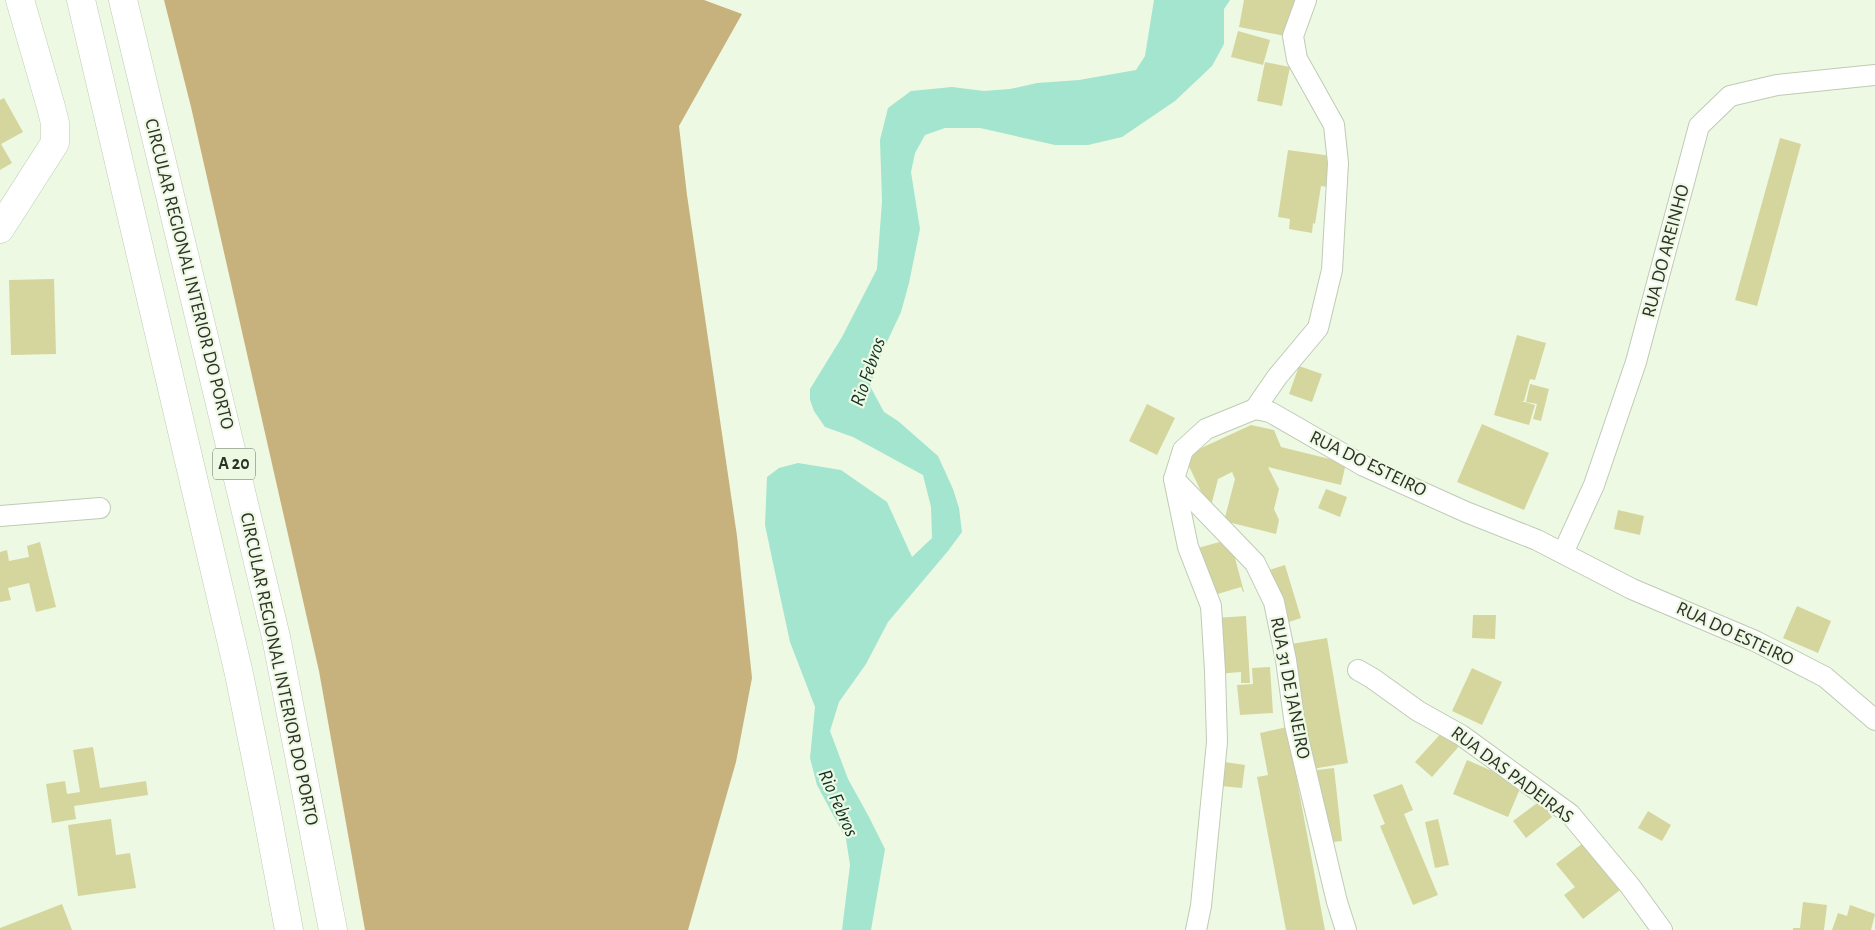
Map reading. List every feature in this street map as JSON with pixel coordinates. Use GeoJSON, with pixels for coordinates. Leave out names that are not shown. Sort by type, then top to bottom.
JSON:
{"type":"FeatureCollection","features":[{"type":"Feature","properties":{"kind":"main road"},"geometry":{"type":"LineString","coordinates":[[0,229],[55,143],[55,123],[52,106],[20,0]]}},
{"type":"Feature","properties":{"kind":"main road","name":"CIRCULAR REGIONAL INTERIOR DO PORTO"},"geometry":{"type":"LineString","coordinates":[[81,0],[239,674],[288,930]]}},
{"type":"Feature","properties":{"kind":"main road","name":"CIRCULAR REGIONAL INTERIOR DO PORTO"},"geometry":{"type":"LineString","coordinates":[[122,0],[276,637],[333,930]]}},
{"type":"Feature","properties":{"kind":"street"},"geometry":{"type":"LineString","coordinates":[[1196,930],[1201,906],[1217,742],[1215,671],[1210,606],[1188,547],[1174,478],[1183,450],[1206,430],[1255,409],[1277,377],[1318,328],[1332,270],[1338,163],[1334,125],[1297,60],[1293,36],[1306,0]]}},
{"type":"Feature","properties":{"kind":"street","name":"RUA DO AREINHO"},"geometry":{"type":"LineString","coordinates":[[1563,553],[1594,484],[1636,362],[1699,126],[1730,96],[1777,85],[1875,75]]}},
{"type":"Feature","properties":{"kind":"street","name":"RUA DO ESTEIRO"},"geometry":{"type":"LineString","coordinates":[[1255,409],[1270,412],[1364,466],[1466,512],[1536,540],[1632,589],[1755,641],[1825,677],[1875,720]]}},
{"type":"Feature","properties":{"kind":"street","name":"RUA 31 DE JANEIRO"},"geometry":{"type":"LineString","coordinates":[[1174,478],[1255,563],[1274,602],[1286,660],[1295,725],[1337,902],[1346,930]]}},
{"type":"Feature","properties":{"kind":"street"},"geometry":{"type":"LineString","coordinates":[[0,516],[100,508]]}},
{"type":"Feature","properties":{"kind":"street","name":"RUA DAS PADEIRAS"},"geometry":{"type":"LineString","coordinates":[[1358,670],[1418,711],[1461,734],[1570,814],[1630,886],[1662,930]]}},
{"type":"Feature","properties":{"kind":"shaded area"},"geometry":{"type":"Polygon","coordinates":[[[164,0],[704,0],[742,14],[679,126],[687,195],[737,536],[752,678],[736,762],[688,930],[365,930],[319,671],[191,107],[164,0]]]}},
{"type":"Feature","properties":{"kind":"water","name":"Rio Febros"},"geometry":{"type":"Polygon","coordinates":[[[1154,0],[1230,0],[1224,9],[1224,44],[1212,66],[1175,101],[1122,137],[1088,145],[1055,145],[980,128],[945,128],[925,135],[915,153],[911,172],[920,229],[901,312],[879,359],[870,386],[884,412],[898,421],[938,456],[953,489],[959,508],[962,532],[888,622],[866,664],[839,702],[830,731],[848,779],[885,849],[871,930],[842,930],[850,865],[846,839],[817,785],[810,758],[815,707],[790,642],[765,525],[767,477],[779,468],[798,463],[841,470],[887,502],[912,557],[932,538],[931,507],[923,475],[853,437],[825,427],[814,411],[810,400],[810,389],[842,337],[877,269],[882,201],[880,140],[888,108],[911,91],[952,87],[984,91],[1010,89],[1037,83],[1079,80],[1136,70],[1145,56],[1154,0]]]}},
{"type":"Feature","properties":{"kind":"building"},"geometry":{"type":"Polygon","coordinates":[[[1244,0],[1297,0],[1290,37],[1239,27],[1244,0]]]}},
{"type":"Feature","properties":{"kind":"building"},"geometry":{"type":"Polygon","coordinates":[[[1238,31],[1270,40],[1263,65],[1231,57],[1238,31]]]}},
{"type":"Feature","properties":{"kind":"building"},"geometry":{"type":"Polygon","coordinates":[[[1265,62],[1290,67],[1282,106],[1257,101],[1265,62]]]}},
{"type":"Feature","properties":{"kind":"building"},"geometry":{"type":"Polygon","coordinates":[[[4,98],[23,132],[1,144],[12,163],[0,170],[0,100],[4,98]]]}},
{"type":"Feature","properties":{"kind":"building"},"geometry":{"type":"Polygon","coordinates":[[[1780,138],[1801,144],[1757,306],[1735,300],[1780,138]]]}},
{"type":"Feature","properties":{"kind":"building"},"geometry":{"type":"Polygon","coordinates":[[[1288,150],[1332,156],[1328,187],[1321,186],[1312,233],[1289,229],[1290,219],[1278,217],[1288,150]]]}},
{"type":"Feature","properties":{"kind":"building"},"geometry":{"type":"Polygon","coordinates":[[[54,279],[56,354],[11,355],[9,280],[54,279]]]}},
{"type":"Feature","properties":{"kind":"building"},"geometry":{"type":"Polygon","coordinates":[[[1517,335],[1546,343],[1535,380],[1530,379],[1524,401],[1521,401],[1535,405],[1529,425],[1494,415],[1517,335]]]}},
{"type":"Feature","properties":{"kind":"building"},"geometry":{"type":"Polygon","coordinates":[[[1299,366],[1322,374],[1312,402],[1289,394],[1299,366]]]}},
{"type":"Feature","properties":{"kind":"building"},"geometry":{"type":"Polygon","coordinates":[[[1530,384],[1549,389],[1541,421],[1533,419],[1537,404],[1526,402],[1530,384]]]}},
{"type":"Feature","properties":{"kind":"building"},"geometry":{"type":"Polygon","coordinates":[[[1147,404],[1175,418],[1157,455],[1129,441],[1147,404]]]}},
{"type":"Feature","properties":{"kind":"building"},"geometry":{"type":"Polygon","coordinates":[[[1482,424],[1549,453],[1524,510],[1457,482],[1482,424]]]}},
{"type":"Feature","properties":{"kind":"building"},"geometry":{"type":"Polygon","coordinates":[[[1251,425],[1274,430],[1281,447],[1346,463],[1341,485],[1268,467],[1279,489],[1274,509],[1279,520],[1276,534],[1224,521],[1235,479],[1232,472],[1218,479],[1210,510],[1184,456],[1251,425]]]}},
{"type":"Feature","properties":{"kind":"building"},"geometry":{"type":"Polygon","coordinates":[[[1326,489],[1347,497],[1340,517],[1318,508],[1326,489]]]}},
{"type":"Feature","properties":{"kind":"building"},"geometry":{"type":"Polygon","coordinates":[[[1618,510],[1644,516],[1640,535],[1614,529],[1618,510]]]}},
{"type":"Feature","properties":{"kind":"building"},"geometry":{"type":"Polygon","coordinates":[[[1230,539],[1244,592],[1241,587],[1211,596],[1198,548],[1230,539]]]}},
{"type":"Feature","properties":{"kind":"building"},"geometry":{"type":"Polygon","coordinates":[[[40,542],[56,607],[36,612],[29,583],[8,588],[11,600],[0,602],[0,552],[7,550],[9,561],[29,557],[27,546],[40,542]]]}},
{"type":"Feature","properties":{"kind":"building"},"geometry":{"type":"Polygon","coordinates":[[[1285,565],[1301,618],[1283,624],[1266,571],[1285,565]]]}},
{"type":"Feature","properties":{"kind":"building"},"geometry":{"type":"Polygon","coordinates":[[[1797,606],[1831,621],[1818,653],[1783,638],[1797,606]]]}},
{"type":"Feature","properties":{"kind":"building"},"geometry":{"type":"Polygon","coordinates":[[[1473,615],[1496,615],[1495,639],[1472,638],[1473,615]]]}},
{"type":"Feature","properties":{"kind":"building"},"geometry":{"type":"Polygon","coordinates":[[[1246,616],[1250,683],[1241,683],[1241,672],[1217,674],[1214,618],[1246,616]]]}},
{"type":"Feature","properties":{"kind":"building"},"geometry":{"type":"Polygon","coordinates":[[[1327,638],[1348,763],[1312,769],[1291,644],[1327,638]]]}},
{"type":"Feature","properties":{"kind":"building"},"geometry":{"type":"Polygon","coordinates":[[[1270,667],[1273,713],[1240,715],[1237,685],[1253,684],[1252,668],[1270,667]]]}},
{"type":"Feature","properties":{"kind":"building"},"geometry":{"type":"Polygon","coordinates":[[[1472,668],[1502,682],[1482,725],[1452,711],[1472,668]]]}},
{"type":"Feature","properties":{"kind":"building"},"geometry":{"type":"Polygon","coordinates":[[[1287,727],[1325,930],[1286,930],[1257,777],[1268,775],[1260,733],[1287,727]]]}},
{"type":"Feature","properties":{"kind":"building"},"geometry":{"type":"Polygon","coordinates":[[[1445,729],[1461,744],[1432,777],[1415,762],[1445,729]]]}},
{"type":"Feature","properties":{"kind":"building"},"geometry":{"type":"Polygon","coordinates":[[[93,747],[100,788],[146,781],[148,795],[74,806],[76,819],[52,823],[46,784],[65,781],[67,794],[80,792],[73,750],[93,747]]]}},
{"type":"Feature","properties":{"kind":"building"},"geometry":{"type":"Polygon","coordinates":[[[1467,760],[1522,784],[1508,817],[1453,794],[1467,760]]]}},
{"type":"Feature","properties":{"kind":"building"},"geometry":{"type":"Polygon","coordinates":[[[1224,762],[1245,765],[1242,788],[1221,786],[1224,762]]]}},
{"type":"Feature","properties":{"kind":"building"},"geometry":{"type":"Polygon","coordinates":[[[1334,768],[1342,841],[1325,843],[1317,770],[1334,768]]]}},
{"type":"Feature","properties":{"kind":"building"},"geometry":{"type":"Polygon","coordinates":[[[1402,784],[1413,810],[1404,814],[1438,895],[1413,905],[1380,826],[1385,824],[1373,795],[1402,784]]]}},
{"type":"Feature","properties":{"kind":"building"},"geometry":{"type":"Polygon","coordinates":[[[1540,801],[1552,817],[1526,838],[1513,821],[1540,801]]]}},
{"type":"Feature","properties":{"kind":"building"},"geometry":{"type":"Polygon","coordinates":[[[1648,811],[1671,825],[1662,841],[1638,828],[1648,811]]]}},
{"type":"Feature","properties":{"kind":"building"},"geometry":{"type":"Polygon","coordinates":[[[111,819],[116,855],[130,853],[136,888],[78,896],[68,825],[111,819]]]}},
{"type":"Feature","properties":{"kind":"building"},"geometry":{"type":"Polygon","coordinates":[[[1438,819],[1449,865],[1435,868],[1425,822],[1438,819]]]}},
{"type":"Feature","properties":{"kind":"building"},"geometry":{"type":"Polygon","coordinates":[[[1583,843],[1620,890],[1583,919],[1564,895],[1575,887],[1556,864],[1583,843]]]}},
{"type":"Feature","properties":{"kind":"building"},"geometry":{"type":"Polygon","coordinates":[[[1803,902],[1827,905],[1824,930],[1793,930],[1793,928],[1800,928],[1803,902]]]}},
{"type":"Feature","properties":{"kind":"building"},"geometry":{"type":"Polygon","coordinates":[[[62,904],[72,930],[0,930],[0,928],[62,904]]]}},
{"type":"Feature","properties":{"kind":"building"},"geometry":{"type":"Polygon","coordinates":[[[1850,905],[1875,914],[1871,930],[1832,930],[1838,913],[1847,916],[1850,905]]]}}]}
